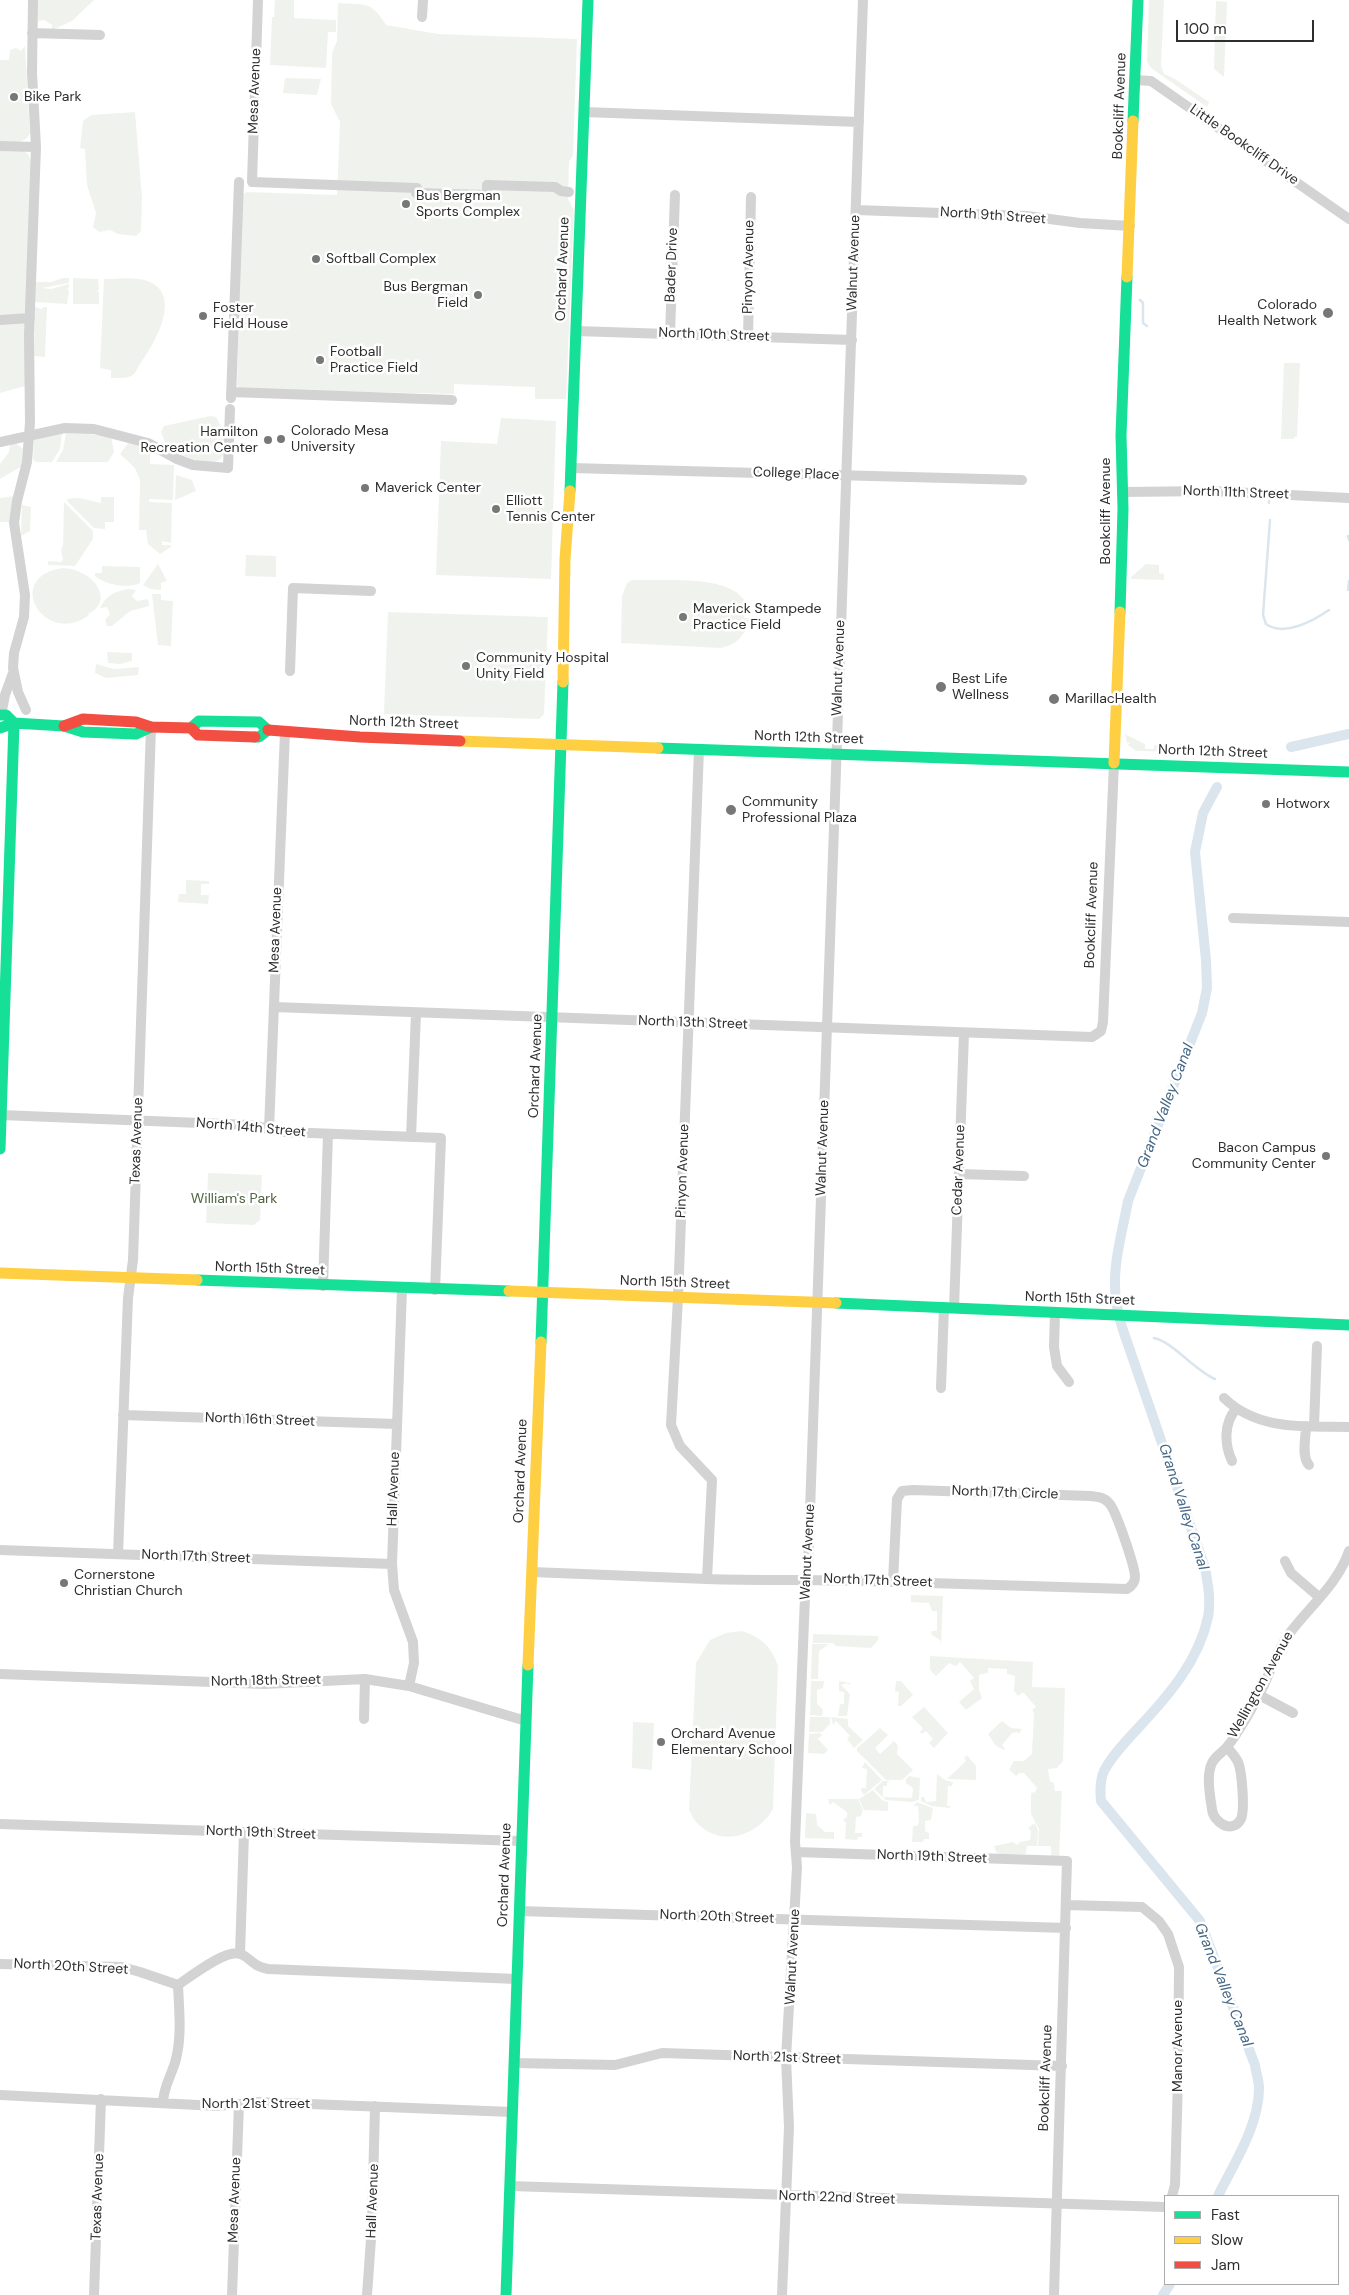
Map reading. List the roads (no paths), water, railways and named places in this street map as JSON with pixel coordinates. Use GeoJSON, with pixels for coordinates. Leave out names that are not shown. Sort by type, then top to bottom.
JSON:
{"type":"FeatureCollection","features":[{"type":"Feature","properties":{"kind":"street"},"geometry":{"type":"LineString","coordinates":[[26,710],[18,692],[13,661],[22,624],[25,595],[14,523],[17,501],[27,462],[29,436],[30,318],[36,148],[32,33],[33,0]]}},
{"type":"Feature","properties":{"kind":"street","name":"Mesa Avenue"},"geometry":{"type":"LineString","coordinates":[[258,0],[252,182],[417,188],[416,193],[487,195],[487,185],[555,187],[561,191],[569,192]]}},
{"type":"Feature","properties":{"kind":"street"},"geometry":{"type":"LineString","coordinates":[[422,0],[422,17]]}},
{"type":"Feature","properties":{"kind":"street","name":"Orchard Avenue"},"geometry":{"type":"LineString","coordinates":[[506,2295],[521,1841],[553,1018],[564,647],[564,575],[568,539],[571,468],[588,0]]}},
{"type":"Feature","properties":{"kind":"street","name":"Walnut Avenue"},"geometry":{"type":"LineString","coordinates":[[782,2295],[789,2128],[786,2058],[795,1920],[801,1680],[807,1579],[863,0]]}},
{"type":"Feature","properties":{"kind":"street","name":"Bookcliff Avenue"},"geometry":{"type":"LineString","coordinates":[[1103,1022],[1118,705],[1123,492],[1121,435],[1138,0]]}},
{"type":"Feature","properties":{"kind":"street"},"geometry":{"type":"LineString","coordinates":[[32,33],[100,35]]}},
{"type":"Feature","properties":{"kind":"street","name":"Little Bookcliff Drive"},"geometry":{"type":"LineString","coordinates":[[1136,80],[1152,81],[1349,219]]}},
{"type":"Feature","properties":{"kind":"street"},"geometry":{"type":"LineString","coordinates":[[584,112],[859,122]]}},
{"type":"Feature","properties":{"kind":"street"},"geometry":{"type":"LineString","coordinates":[[0,146],[36,148]]}},
{"type":"Feature","properties":{"kind":"street"},"geometry":{"type":"LineString","coordinates":[[239,182],[231,395],[452,400]]}},
{"type":"Feature","properties":{"kind":"street","name":"Bader Drive"},"geometry":{"type":"LineString","coordinates":[[670,334],[675,195]]}},
{"type":"Feature","properties":{"kind":"street","name":"Pinyon Avenue"},"geometry":{"type":"LineString","coordinates":[[748,336],[751,197]]}},
{"type":"Feature","properties":{"kind":"street","name":"North 9th Street"},"geometry":{"type":"LineString","coordinates":[[856,210],[1027,216],[1080,223],[1130,226]]}},
{"type":"Feature","properties":{"kind":"street"},"geometry":{"type":"LineString","coordinates":[[0,320],[30,318]]}},
{"type":"Feature","properties":{"kind":"street","name":"North 10th Street"},"geometry":{"type":"LineString","coordinates":[[576,331],[852,340]]}},
{"type":"Feature","properties":{"kind":"street"},"geometry":{"type":"LineString","coordinates":[[0,442],[64,428],[94,429],[148,443],[177,459],[193,465],[228,468],[230,409]]}},
{"type":"Feature","properties":{"kind":"street","name":"College Place"},"geometry":{"type":"LineString","coordinates":[[571,468],[1022,480]]}},
{"type":"Feature","properties":{"kind":"street","name":"North 11th Street"},"geometry":{"type":"LineString","coordinates":[[1123,492],[1211,491],[1349,498]]}},
{"type":"Feature","properties":{"kind":"street"},"geometry":{"type":"LineString","coordinates":[[290,671],[293,588],[372,591]]}},
{"type":"Feature","properties":{"kind":"street"},"geometry":{"type":"LineString","coordinates":[[0,1149],[3,929],[14,724],[1,712],[14,672]]}},
{"type":"Feature","properties":{"kind":"street","name":"North 12th Street"},"geometry":{"type":"LineString","coordinates":[[0,728],[14,724],[64,726],[83,719],[136,722],[151,727],[191,728],[198,735],[219,736],[259,737],[268,730],[360,737],[1349,772]]}},
{"type":"Feature","properties":{"kind":"street","name":"Texas Avenue"},"geometry":{"type":"LineString","coordinates":[[118,1554],[137,1121],[151,727]]}},
{"type":"Feature","properties":{"kind":"street","name":"Mesa Avenue"},"geometry":{"type":"LineString","coordinates":[[269,1129],[285,732]]}},
{"type":"Feature","properties":{"kind":"street","name":"Pinyon Avenue"},"geometry":{"type":"LineString","coordinates":[[699,749],[678,1298],[671,1425],[680,1446],[712,1480],[707,1579]]}},
{"type":"Feature","properties":{"kind":"street"},"geometry":{"type":"LineString","coordinates":[[1233,918],[1349,922]]}},
{"type":"Feature","properties":{"kind":"street","name":"North 13th Street"},"geometry":{"type":"LineString","coordinates":[[274,1008],[1086,1038],[1095,1035],[1100,1030],[1103,1022]]}},
{"type":"Feature","properties":{"kind":"street"},"geometry":{"type":"LineString","coordinates":[[411,1137],[416,1013]]}},
{"type":"Feature","properties":{"kind":"street","name":"Cedar Avenue"},"geometry":{"type":"LineString","coordinates":[[941,1388],[959,1174],[964,1033]]}},
{"type":"Feature","properties":{"kind":"street","name":"North 14th Street"},"geometry":{"type":"LineString","coordinates":[[1,1116],[250,1125],[285,1132],[441,1138],[435,1290]]}},
{"type":"Feature","properties":{"kind":"street"},"geometry":{"type":"LineString","coordinates":[[323,1286],[328,1134]]}},
{"type":"Feature","properties":{"kind":"street"},"geometry":{"type":"LineString","coordinates":[[959,1174],[1024,1176]]}},
{"type":"Feature","properties":{"kind":"street","name":"North 15th Street"},"geometry":{"type":"LineString","coordinates":[[0,1272],[402,1289],[949,1307],[1349,1325]]}},
{"type":"Feature","properties":{"kind":"street","name":"Hall Avenue"},"geometry":{"type":"LineString","coordinates":[[402,1289],[392,1564],[394,1590],[414,1649],[409,1686]]}},
{"type":"Feature","properties":{"kind":"street"},"geometry":{"type":"LineString","coordinates":[[1055,1313],[1054,1347],[1057,1366],[1069,1382]]}},
{"type":"Feature","properties":{"kind":"street"},"geometry":{"type":"LineString","coordinates":[[1309,1465],[1305,1455],[1310,1426],[1317,1346]]}},
{"type":"Feature","properties":{"kind":"street"},"geometry":{"type":"LineString","coordinates":[[1224,1398],[1236,1409],[1267,1422],[1349,1427]]}},
{"type":"Feature","properties":{"kind":"street"},"geometry":{"type":"LineString","coordinates":[[1232,1461],[1226,1445],[1226,1437],[1231,1414],[1236,1409]]}},
{"type":"Feature","properties":{"kind":"street","name":"North 16th Street"},"geometry":{"type":"LineString","coordinates":[[123,1415],[397,1424]]}},
{"type":"Feature","properties":{"kind":"street","name":"North 17th Circle"},"geometry":{"type":"LineString","coordinates":[[893,1582],[897,1499],[902,1491],[913,1490],[1104,1498],[1110,1503],[1134,1567],[1135,1578],[1132,1586]]}},
{"type":"Feature","properties":{"kind":"street","name":"North 17th Street"},"geometry":{"type":"LineString","coordinates":[[0,1550],[392,1564]]}},
{"type":"Feature","properties":{"kind":"street","name":"Wellington Avenue"},"geometry":{"type":"LineString","coordinates":[[1227,1747],[1240,1768],[1242,1812],[1236,1824],[1225,1826],[1220,1824],[1213,1815],[1210,1770],[1216,1756],[1227,1747],[1259,1695],[1280,1646],[1318,1597],[1339,1574],[1349,1552]]}},
{"type":"Feature","properties":{"kind":"street"},"geometry":{"type":"LineString","coordinates":[[1285,1561],[1291,1573],[1318,1597]]}},
{"type":"Feature","properties":{"kind":"street","name":"North 17th Street"},"geometry":{"type":"LineString","coordinates":[[532,1572],[707,1579],[807,1579],[1127,1589],[1132,1586]]}},
{"type":"Feature","properties":{"kind":"street","name":"North 18th Street"},"geometry":{"type":"LineString","coordinates":[[0,1674],[264,1684],[366,1679],[409,1686],[526,1721]]}},
{"type":"Feature","properties":{"kind":"street"},"geometry":{"type":"LineString","coordinates":[[364,1719],[366,1679]]}},
{"type":"Feature","properties":{"kind":"street"},"geometry":{"type":"LineString","coordinates":[[1259,1695],[1294,1713]]}},
{"type":"Feature","properties":{"kind":"street","name":"North 19th Street"},"geometry":{"type":"LineString","coordinates":[[0,1824],[521,1841]]}},
{"type":"Feature","properties":{"kind":"street"},"geometry":{"type":"LineString","coordinates":[[240,1954],[244,1833]]}},
{"type":"Feature","properties":{"kind":"street","name":"North 19th Street"},"geometry":{"type":"LineString","coordinates":[[796,1852],[1067,1861]]}},
{"type":"Feature","properties":{"kind":"street","name":"Bookcliff Avenue"},"geometry":{"type":"LineString","coordinates":[[1054,2295],[1067,1861]]}},
{"type":"Feature","properties":{"kind":"street","name":"Manor Avenue"},"geometry":{"type":"LineString","coordinates":[[1066,1905],[1142,1907],[1160,1921],[1168,1934],[1179,1967],[1175,2185],[1172,2195]]}},
{"type":"Feature","properties":{"kind":"street","name":"North 20th Street"},"geometry":{"type":"LineString","coordinates":[[519,1911],[1066,1928]]}},
{"type":"Feature","properties":{"kind":"street"},"geometry":{"type":"LineString","coordinates":[[163,2103],[164,2090],[176,2060],[179,2046],[178,1985],[210,1963],[233,1954],[240,1954],[253,1964],[268,1968],[517,1979]]}},
{"type":"Feature","properties":{"kind":"street","name":"North 20th Street"},"geometry":{"type":"LineString","coordinates":[[0,1964],[122,1968],[178,1985]]}},
{"type":"Feature","properties":{"kind":"street","name":"North 21st Street"},"geometry":{"type":"LineString","coordinates":[[514,2063],[615,2065],[662,2053],[1062,2066]]}},
{"type":"Feature","properties":{"kind":"street","name":"North 21st Street"},"geometry":{"type":"LineString","coordinates":[[0,2095],[163,2103],[239,2104],[259,2102],[512,2112]]}},
{"type":"Feature","properties":{"kind":"street","name":"Texas Avenue"},"geometry":{"type":"LineString","coordinates":[[94,2295],[101,2099]]}},
{"type":"Feature","properties":{"kind":"street","name":"Mesa Avenue"},"geometry":{"type":"LineString","coordinates":[[232,2295],[239,2104]]}},
{"type":"Feature","properties":{"kind":"street","name":"Hall Avenue"},"geometry":{"type":"LineString","coordinates":[[367,2295],[372,2225],[376,2106]]}},
{"type":"Feature","properties":{"kind":"street","name":"North 22nd Street"},"geometry":{"type":"LineString","coordinates":[[510,2186],[1164,2207]]}},
{"type":"Feature","properties":{"kind":"waterway"},"geometry":{"type":"LineString","coordinates":[[1140,300],[1143,303],[1143,323],[1147,326]]}},
{"type":"Feature","properties":{"kind":"waterway"},"geometry":{"type":"LineString","coordinates":[[1270,520],[1263,615],[1266,624],[1273,628],[1290,628],[1307,623],[1329,610]]}},
{"type":"Feature","properties":{"kind":"waterway"},"geometry":{"type":"LineString","coordinates":[[1348,536],[1349,540]]}},
{"type":"Feature","properties":{"kind":"waterway"},"geometry":{"type":"LineString","coordinates":[[1348,590],[1349,581]]}},
{"type":"Feature","properties":{"kind":"waterway"},"geometry":{"type":"LineString","coordinates":[[1291,747],[1349,734]]}},
{"type":"Feature","properties":{"kind":"waterway","name":"Grand Valley Canal"},"geometry":{"type":"LineString","coordinates":[[1217,787],[1203,813],[1195,852],[1206,960],[1207,988],[1202,1013],[1128,1201],[1115,1280],[1117,1309],[1122,1326],[1205,1568],[1209,1592],[1209,1611],[1198,1648],[1182,1676],[1162,1702],[1111,1759],[1103,1774],[1100,1789],[1101,1801],[1200,1921],[1255,2065],[1259,2083],[1255,2116],[1244,2144],[1218,2195]]}},
{"type":"Feature","properties":{"kind":"waterway"},"geometry":{"type":"LineString","coordinates":[[1154,1338],[1169,1345],[1207,1375],[1215,1379]]}},
{"type":"Feature","properties":{"kind":"waterway","name":"Grand Valley Canal"},"geometry":{"type":"LineString","coordinates":[[1163,2295],[1169,2285]]}},
{"type":"Feature","properties":{"kind":"place","name":"Bike Park"},"geometry":{"type":"Point","coordinates":[14,97]}},
{"type":"Feature","properties":{"kind":"place","name":"Bus Bergman Sports Complex"},"geometry":{"type":"Point","coordinates":[406,204]}},
{"type":"Feature","properties":{"kind":"place","name":"Softball Complex"},"geometry":{"type":"Point","coordinates":[316,259]}},
{"type":"Feature","properties":{"kind":"place","name":"Bus Bergman Field"},"geometry":{"type":"Point","coordinates":[478,295]}},
{"type":"Feature","properties":{"kind":"place","name":"Colorado Health Network"},"geometry":{"type":"Point","coordinates":[1328,313]}},
{"type":"Feature","properties":{"kind":"place","name":"Foster Field House"},"geometry":{"type":"Point","coordinates":[203,316]}},
{"type":"Feature","properties":{"kind":"place","name":"Football Practice Field"},"geometry":{"type":"Point","coordinates":[320,360]}},
{"type":"Feature","properties":{"kind":"place","name":"Colorado Mesa University"},"geometry":{"type":"Point","coordinates":[281,439]}},
{"type":"Feature","properties":{"kind":"place","name":"Hamilton Recreation Center"},"geometry":{"type":"Point","coordinates":[268,440]}},
{"type":"Feature","properties":{"kind":"place","name":"Maverick Center"},"geometry":{"type":"Point","coordinates":[365,488]}},
{"type":"Feature","properties":{"kind":"place","name":"Elliott Tennis Center"},"geometry":{"type":"Point","coordinates":[496,509]}},
{"type":"Feature","properties":{"kind":"place","name":"Maverick Stampede Practice Field"},"geometry":{"type":"Point","coordinates":[683,617]}},
{"type":"Feature","properties":{"kind":"place","name":"Community Hospital Unity Field"},"geometry":{"type":"Point","coordinates":[466,666]}},
{"type":"Feature","properties":{"kind":"place","name":"Best Life Wellness"},"geometry":{"type":"Point","coordinates":[941,687]}},
{"type":"Feature","properties":{"kind":"place","name":"MarillacHealth"},"geometry":{"type":"Point","coordinates":[1054,699]}},
{"type":"Feature","properties":{"kind":"place","name":"Hotworx"},"geometry":{"type":"Point","coordinates":[1266,804]}},
{"type":"Feature","properties":{"kind":"place","name":"Community Professional Plaza"},"geometry":{"type":"Point","coordinates":[731,810]}},
{"type":"Feature","properties":{"kind":"place","name":"Bacon Campus Community Center"},"geometry":{"type":"Point","coordinates":[1326,1156]}},
{"type":"Feature","properties":{"kind":"place","name":"Cornerstone Christian Church"},"geometry":{"type":"Point","coordinates":[64,1583]}},
{"type":"Feature","properties":{"kind":"place","name":"Orchard Avenue Elementary School"},"geometry":{"type":"Point","coordinates":[661,1742]}},
{"type":"Feature","properties":{"kind":"park label","name":"William's Park"},"geometry":{"type":"Point","coordinates":[234,1199]}}]}
